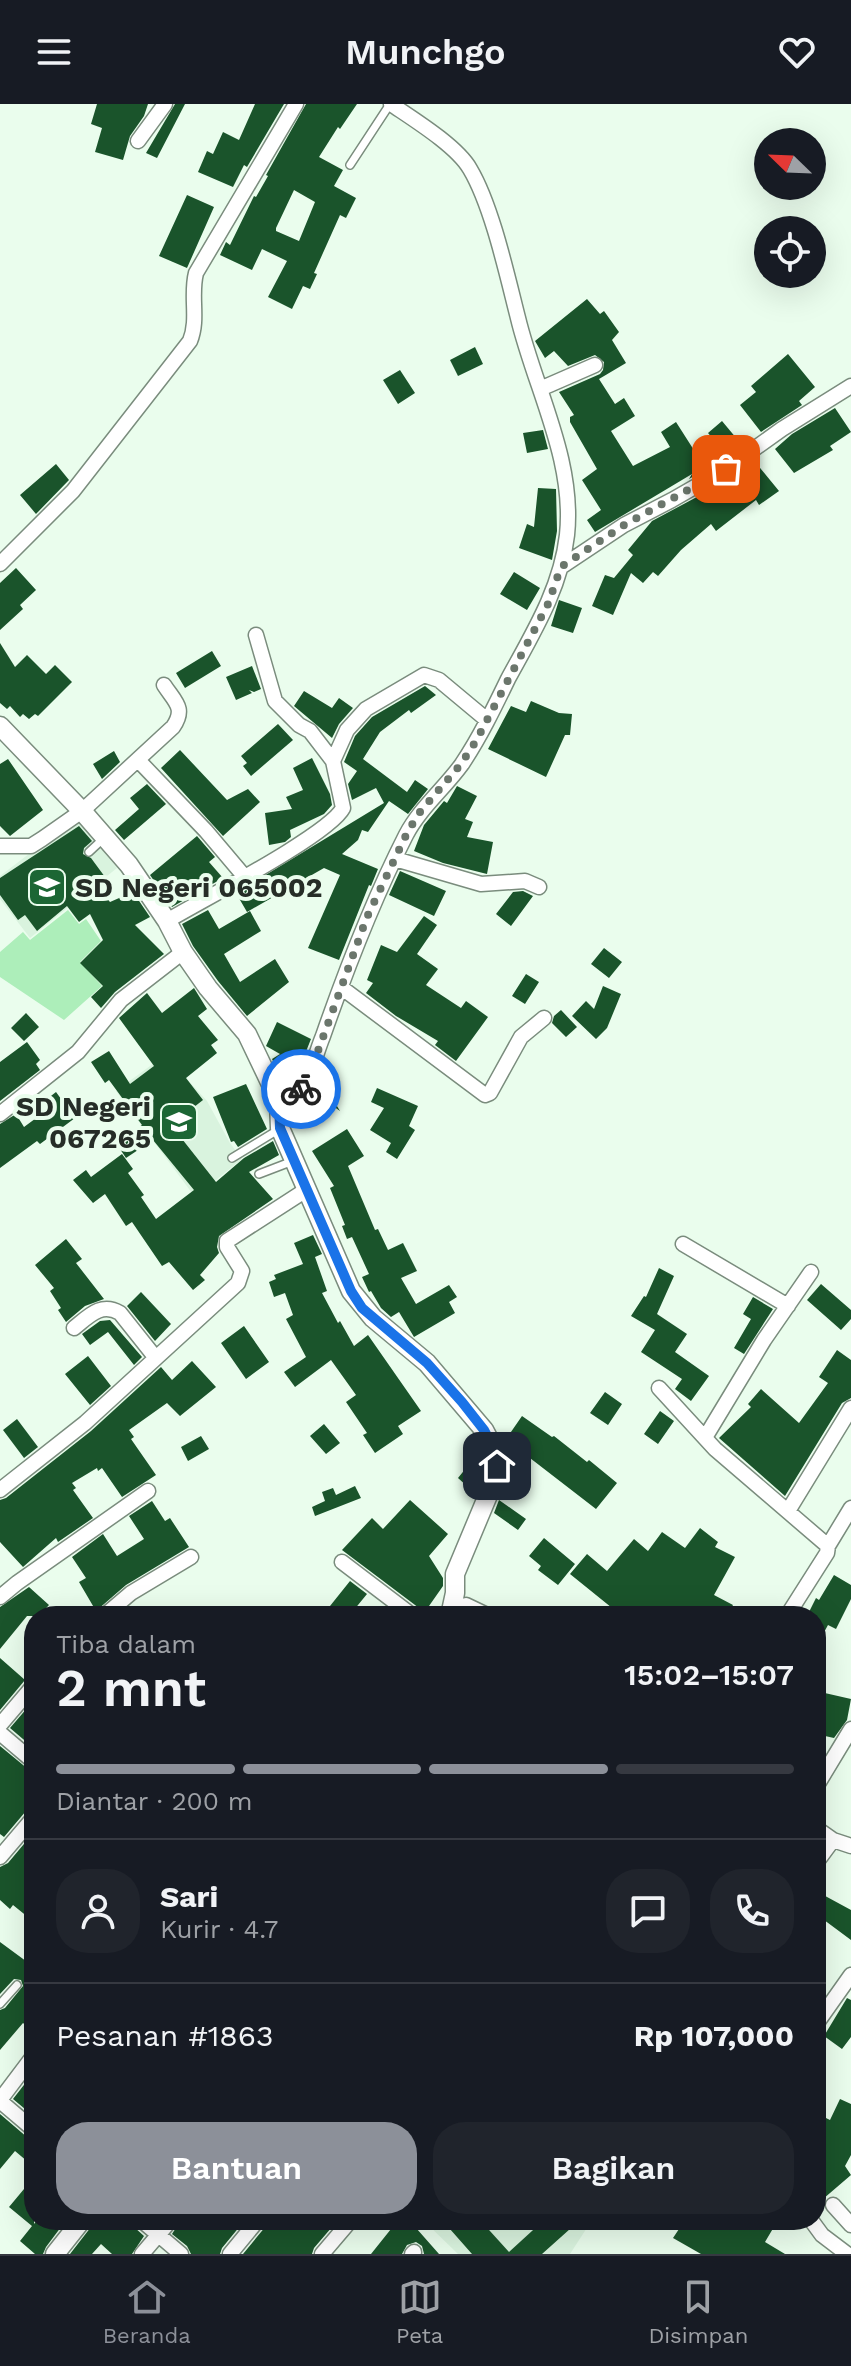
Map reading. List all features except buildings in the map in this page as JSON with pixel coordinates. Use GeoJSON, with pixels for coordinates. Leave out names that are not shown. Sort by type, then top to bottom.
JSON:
{"type":"FeatureCollection","features":[{"type":"Feature","properties":{"kind":"street"},"geometry":{"type":"LineString","coordinates":[[138,141],[165,104]]}},
{"type":"Feature","properties":{"kind":"street"},"geometry":{"type":"LineString","coordinates":[[0,564],[73,491],[190,341],[195,330],[193,283],[196,273],[296,104]]}},
{"type":"Feature","properties":{"kind":"street"},"geometry":{"type":"LineString","coordinates":[[279,1101],[305,1087],[367,917],[420,812],[461,764],[548,604],[561,567],[567,535],[567,505],[558,446],[525,348],[498,246],[469,167],[442,140],[391,104]]}},
{"type":"Feature","properties":{"kind":"street"},"geometry":{"type":"LineString","coordinates":[[411,117],[420,104]]}},
{"type":"Feature","properties":{"kind":"street"},"geometry":{"type":"LineString","coordinates":[[540,389],[595,365]]}},
{"type":"Feature","properties":{"kind":"street"},"geometry":{"type":"LineString","coordinates":[[561,567],[624,525],[726,469],[851,386]]}},
{"type":"Feature","properties":{"kind":"street"},"geometry":{"type":"LineString","coordinates":[[167,921],[298,845],[340,815],[344,802],[333,761],[310,731],[299,725],[275,701],[256,635]]}},
{"type":"Feature","properties":{"kind":"street"},"geometry":{"type":"LineString","coordinates":[[333,761],[347,730],[366,709],[424,675],[439,680],[487,720]]}},
{"type":"Feature","properties":{"kind":"street"},"geometry":{"type":"LineString","coordinates":[[0,846],[31,846],[82,811],[138,760],[179,717],[180,709],[164,685]]}},
{"type":"Feature","properties":{"kind":"street"},"geometry":{"type":"LineString","coordinates":[[0,726],[129,865],[208,988],[247,1034],[279,1101],[280,1128],[306,1190],[340,1270],[362,1308],[427,1363],[484,1430],[494,1449],[496,1476],[462,1552],[455,1574],[452,1606]]}},
{"type":"Feature","properties":{"kind":"street"},"geometry":{"type":"LineString","coordinates":[[138,760],[244,876]]}},
{"type":"Feature","properties":{"kind":"street"},"geometry":{"type":"LineString","coordinates":[[395,859],[481,884],[525,881],[539,887]]}},
{"type":"Feature","properties":{"kind":"street"},"geometry":{"type":"LineString","coordinates":[[0,1114],[78,1052],[121,1000],[183,952]]}},
{"type":"Feature","properties":{"kind":"street"},"geometry":{"type":"LineString","coordinates":[[342,988],[485,1095],[490,1093],[521,1037],[544,1018]]}},
{"type":"Feature","properties":{"kind":"street"},"geometry":{"type":"LineString","coordinates":[[0,1490],[85,1423],[242,1277],[227,1241],[306,1190]]}},
{"type":"Feature","properties":{"kind":"street"},"geometry":{"type":"LineString","coordinates":[[683,1244],[788,1306]]}},
{"type":"Feature","properties":{"kind":"street"},"geometry":{"type":"LineString","coordinates":[[706,1436],[811,1272]]}},
{"type":"Feature","properties":{"kind":"street"},"geometry":{"type":"LineString","coordinates":[[74,1328],[96,1310],[113,1309],[120,1313],[155,1357]]}},
{"type":"Feature","properties":{"kind":"street"},"geometry":{"type":"LineString","coordinates":[[659,1388],[715,1449],[828,1546]]}},
{"type":"Feature","properties":{"kind":"street"},"geometry":{"type":"LineString","coordinates":[[788,1511],[851,1408]]}},
{"type":"Feature","properties":{"kind":"street"},"geometry":{"type":"LineString","coordinates":[[0,1597],[148,1491]]}},
{"type":"Feature","properties":{"kind":"street"},"geometry":{"type":"LineString","coordinates":[[793,1606],[851,1508]]}},
{"type":"Feature","properties":{"kind":"street"},"geometry":{"type":"LineString","coordinates":[[116,1606],[131,1593],[191,1557]]}},
{"type":"Feature","properties":{"kind":"street"},"geometry":{"type":"LineString","coordinates":[[342,1562],[400,1606]]}},
{"type":"Feature","properties":{"kind":"street"},"geometry":{"type":"LineString","coordinates":[[0,1725],[24,1697]]}},
{"type":"Feature","properties":{"kind":"street"},"geometry":{"type":"LineString","coordinates":[[826,1770],[851,1729]]}},
{"type":"Feature","properties":{"kind":"street"},"geometry":{"type":"LineString","coordinates":[[0,1733],[24,1753]]}},
{"type":"Feature","properties":{"kind":"street"},"geometry":{"type":"LineString","coordinates":[[0,1857],[24,1829]]}},
{"type":"Feature","properties":{"kind":"street"},"geometry":{"type":"LineString","coordinates":[[826,1835],[851,1846]]}},
{"type":"Feature","properties":{"kind":"street"},"geometry":{"type":"LineString","coordinates":[[826,1849],[833,1840]]}},
{"type":"Feature","properties":{"kind":"street"},"geometry":{"type":"LineString","coordinates":[[826,2010],[851,1975]]}},
{"type":"Feature","properties":{"kind":"street"},"geometry":{"type":"LineString","coordinates":[[24,2069],[0,2101],[24,2121]]}},
{"type":"Feature","properties":{"kind":"street"},"geometry":{"type":"LineString","coordinates":[[833,2205],[851,2225]]}},
{"type":"Feature","properties":{"kind":"street"},"geometry":{"type":"LineString","coordinates":[[55,2254],[74,2230]]}},
{"type":"Feature","properties":{"kind":"street"},"geometry":{"type":"LineString","coordinates":[[152,2230],[181,2254]]}},
{"type":"Feature","properties":{"kind":"street"},"geometry":{"type":"LineString","coordinates":[[142,2254],[162,2230]]}},
{"type":"Feature","properties":{"kind":"street"},"geometry":{"type":"LineString","coordinates":[[230,2254],[250,2230]]}},
{"type":"Feature","properties":{"kind":"street"},"geometry":{"type":"LineString","coordinates":[[322,2254],[342,2230]]}},
{"type":"Feature","properties":{"kind":"street"},"geometry":{"type":"LineString","coordinates":[[818,2230],[847,2254]]}},
{"type":"Feature","properties":{"kind":"lane"},"geometry":{"type":"LineString","coordinates":[[350,165],[391,104]]}},
{"type":"Feature","properties":{"kind":"lane"},"geometry":{"type":"LineString","coordinates":[[89,852],[104,838]]}},
{"type":"Feature","properties":{"kind":"lane"},"geometry":{"type":"LineString","coordinates":[[232,1158],[280,1128]]}},
{"type":"Feature","properties":{"kind":"lane"},"geometry":{"type":"LineString","coordinates":[[259,1174],[295,1160]]}},
{"type":"Feature","properties":{"kind":"lane"},"geometry":{"type":"LineString","coordinates":[[0,2004],[17,1985]]}},
{"type":"Feature","properties":{"kind":"shaded area","name":"SD Negeri 065002"},"geometry":{"type":"Polygon","coordinates":[[[76,818],[117,868],[30,938],[0,899],[0,876],[76,818]]]}},
{"type":"Feature","properties":{"kind":"shaded area","name":"SD Negeri 067265"},"geometry":{"type":"Polygon","coordinates":[[[165,1055],[207,1101],[242,1159],[195,1197],[116,1091],[165,1055]]]}},
{"type":"Feature","properties":{"kind":"shaded area"},"geometry":{"type":"Polygon","coordinates":[[[433,2230],[586,2230],[570,2254],[458,2254],[433,2230]]]}},
{"type":"Feature","properties":{"kind":"green space"},"geometry":{"type":"Polygon","coordinates":[[[68,910],[79,924],[86,919],[101,941],[80,962],[102,986],[64,1020],[0,977],[0,952],[23,932],[30,940],[68,910]]]}},
{"type":"Feature","properties":{"kind":"way so far"},"geometry":{"type":"LineString","coordinates":[[301,1089],[305,1087],[367,917],[408,831],[476,741],[548,604],[561,567],[624,525],[726,469]]}},
{"type":"Feature","properties":{"kind":"place","name":"SD Negeri 065002"},"geometry":{"type":"Point","coordinates":[47,887]}},
{"type":"Feature","properties":{"kind":"place","name":"SD Negeri 067265"},"geometry":{"type":"Point","coordinates":[179,1122]}},
{"type":"Feature","properties":{"kind":"route"},"geometry":{"type":"LineString","coordinates":[[301,1089],[279,1101],[280,1128],[340,1270],[362,1308],[427,1363],[462,1402],[484,1430],[494,1449],[497,1466]]}}]}
